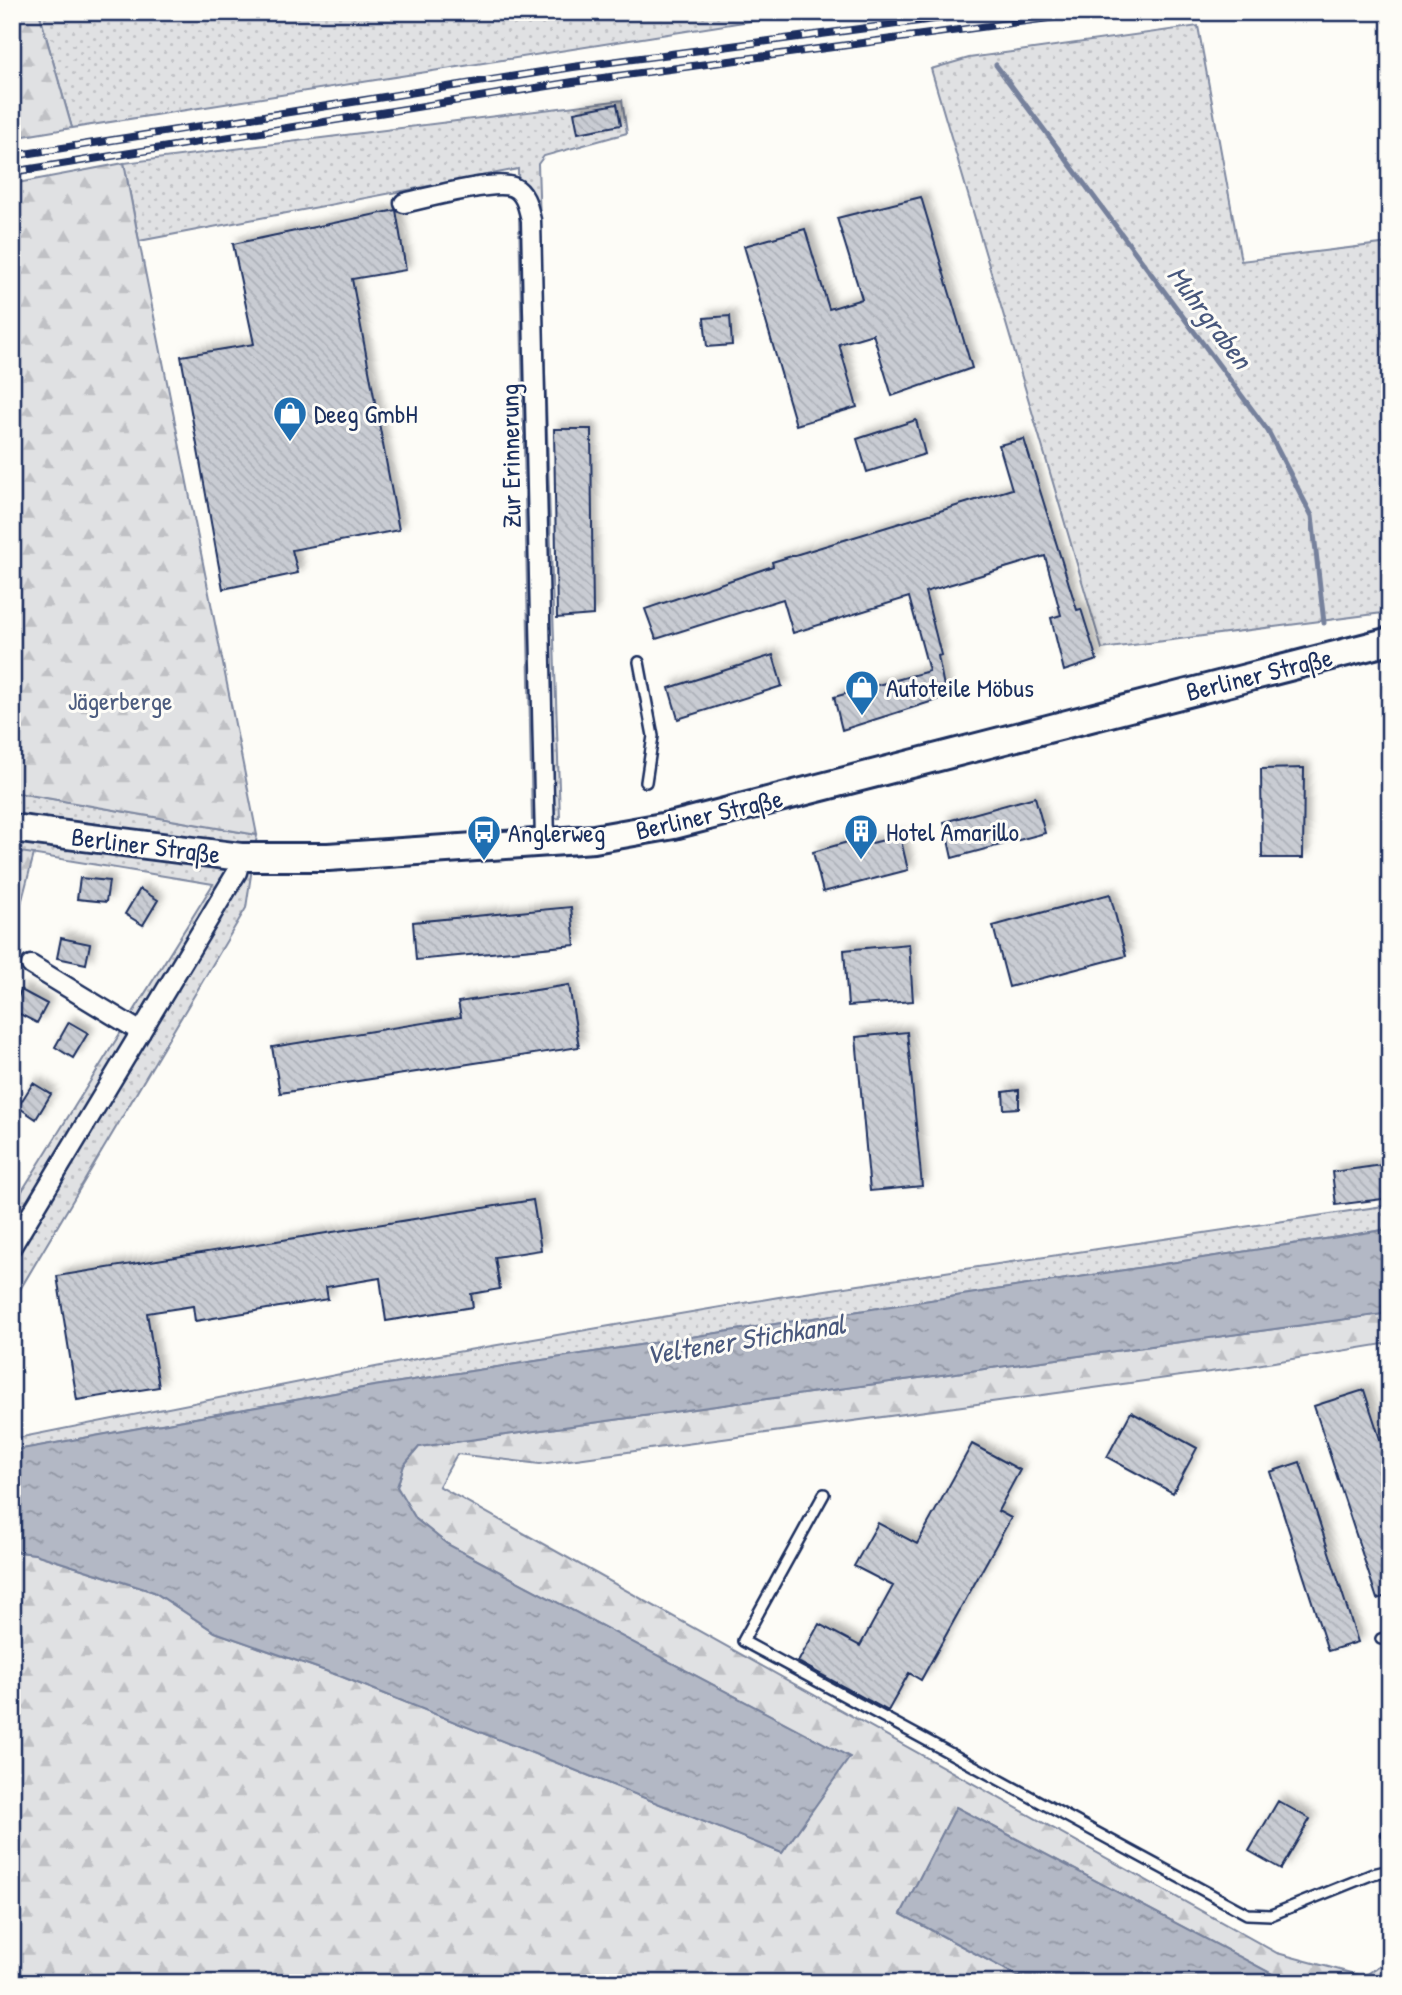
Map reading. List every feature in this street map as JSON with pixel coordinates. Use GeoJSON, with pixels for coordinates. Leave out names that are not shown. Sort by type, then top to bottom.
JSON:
{"type":"FeatureCollection","features":[{"type":"Feature","properties":{"kind":"main road","name":"Berliner Straße"},"geometry":{"type":"LineString","coordinates":[[12,828],[241,857],[328,857],[594,839],[674,825],[1390,641]]}},
{"type":"Feature","properties":{"kind":"street","name":"Zur Erinnerung"},"geometry":{"type":"LineString","coordinates":[[404,203],[496,184],[514,187],[526,200],[531,220],[545,841]]}},
{"type":"Feature","properties":{"kind":"street"},"geometry":{"type":"LineString","coordinates":[[12,1246],[237,872],[241,857]]}},
{"type":"Feature","properties":{"kind":"street"},"geometry":{"type":"LineString","coordinates":[[31,965],[141,1032]]}},
{"type":"Feature","properties":{"kind":"lane"},"geometry":{"type":"LineString","coordinates":[[639,662],[653,736],[646,782]]}},
{"type":"Feature","properties":{"kind":"lane"},"geometry":{"type":"LineString","coordinates":[[824,1494],[743,1641],[1247,1914],[1271,1915],[1390,1870]]}},
{"type":"Feature","properties":{"kind":"green space"},"geometry":{"type":"Polygon","coordinates":[[[12,12],[39,12],[72,128],[12,138],[12,12]]]}},
{"type":"Feature","properties":{"kind":"green space"},"geometry":{"type":"Polygon","coordinates":[[[39,12],[807,12],[72,128],[39,12]]]}},
{"type":"Feature","properties":{"kind":"green space"},"geometry":{"type":"Polygon","coordinates":[[[1198,26],[1241,261],[1390,243],[1390,612],[1102,649],[931,69],[969,58],[1198,26]]]}},
{"type":"Feature","properties":{"kind":"green space"},"geometry":{"type":"Polygon","coordinates":[[[622,100],[627,133],[544,156],[538,164],[560,818],[532,820],[518,169],[139,241],[124,163],[622,100]]]}},
{"type":"Feature","properties":{"kind":"green space","name":"Jägerberge"},"geometry":{"type":"Polygon","coordinates":[[[124,163],[257,835],[12,792],[12,184],[124,163]]]}},
{"type":"Feature","properties":{"kind":"green space"},"geometry":{"type":"Polygon","coordinates":[[[12,792],[257,835],[246,908],[12,1303],[12,1207],[213,884],[12,851],[12,792]]]}},
{"type":"Feature","properties":{"kind":"green space"},"geometry":{"type":"Polygon","coordinates":[[[12,851],[34,854],[12,938],[12,851]]]}},
{"type":"Feature","properties":{"kind":"green space"},"geometry":{"type":"Polygon","coordinates":[[[1390,1205],[1390,1229],[368,1387],[12,1451],[12,1439],[416,1359],[779,1297],[1390,1205]]]}},
{"type":"Feature","properties":{"kind":"green space"},"geometry":{"type":"Polygon","coordinates":[[[1390,1313],[1390,1343],[1232,1369],[540,1464],[457,1454],[439,1486],[1277,1953],[1362,1976],[1355,1983],[1289,1983],[956,1807],[901,1914],[1031,1983],[12,1983],[12,1551],[35,1554],[154,1592],[215,1632],[340,1676],[782,1853],[849,1757],[447,1544],[416,1519],[397,1487],[404,1465],[419,1447],[1390,1313]]]}},
{"type":"Feature","properties":{"kind":"green space"},"geometry":{"type":"Polygon","coordinates":[[[1390,1958],[1390,1983],[1355,1983],[1390,1958]]]}},
{"type":"Feature","properties":{"kind":"water","name":"Veltener Stichkanal"},"geometry":{"type":"Polygon","coordinates":[[[1390,1229],[1390,1313],[419,1447],[404,1465],[397,1487],[416,1519],[447,1544],[850,1757],[782,1853],[340,1676],[215,1632],[154,1592],[35,1554],[12,1551],[12,1451],[368,1387],[1390,1229]]]}},
{"type":"Feature","properties":{"kind":"water"},"geometry":{"type":"Polygon","coordinates":[[[956,1807],[1289,1983],[1031,1983],[901,1914],[956,1807]]]}},
{"type":"Feature","properties":{"kind":"building"},"geometry":{"type":"Polygon","coordinates":[[[617,104],[621,125],[578,133],[574,112],[617,104]]]}},
{"type":"Feature","properties":{"kind":"building"},"geometry":{"type":"Polygon","coordinates":[[[921,197],[972,368],[892,396],[873,334],[839,344],[857,407],[796,425],[744,246],[805,229],[829,309],[862,299],[837,218],[921,197]]]}},
{"type":"Feature","properties":{"kind":"building","name":"Deeg GmbH"},"geometry":{"type":"Polygon","coordinates":[[[396,210],[406,270],[352,279],[399,530],[292,550],[298,573],[223,589],[181,356],[254,344],[233,244],[396,210]]]}},
{"type":"Feature","properties":{"kind":"building"},"geometry":{"type":"Polygon","coordinates":[[[730,316],[732,345],[707,347],[704,318],[730,316]]]}},
{"type":"Feature","properties":{"kind":"building"},"geometry":{"type":"Polygon","coordinates":[[[916,420],[925,454],[867,472],[857,439],[916,420]]]}},
{"type":"Feature","properties":{"kind":"building"},"geometry":{"type":"Polygon","coordinates":[[[554,429],[591,429],[593,615],[557,618],[554,429]]]}},
{"type":"Feature","properties":{"kind":"building"},"geometry":{"type":"Polygon","coordinates":[[[1024,439],[1077,610],[1081,609],[1097,660],[1064,671],[1051,618],[1061,615],[1045,556],[925,592],[941,655],[938,656],[946,697],[842,730],[834,697],[929,671],[909,597],[793,633],[783,599],[656,639],[645,609],[773,566],[772,562],[1012,489],[999,445],[1024,439]]]}},
{"type":"Feature","properties":{"kind":"building"},"geometry":{"type":"Polygon","coordinates":[[[773,655],[782,686],[678,719],[669,688],[773,655]]]}},
{"type":"Feature","properties":{"kind":"building"},"geometry":{"type":"Polygon","coordinates":[[[1304,768],[1303,858],[1262,858],[1261,769],[1304,768]]]}},
{"type":"Feature","properties":{"kind":"building"},"geometry":{"type":"Polygon","coordinates":[[[1035,797],[1045,833],[952,858],[944,822],[1035,797]]]}},
{"type":"Feature","properties":{"kind":"building","name":"Hotel Amarillo"},"geometry":{"type":"Polygon","coordinates":[[[900,836],[908,870],[823,892],[813,852],[858,839],[860,846],[900,836]]]}},
{"type":"Feature","properties":{"kind":"building"},"geometry":{"type":"Polygon","coordinates":[[[80,878],[109,881],[106,902],[77,899],[80,878]]]}},
{"type":"Feature","properties":{"kind":"building"},"geometry":{"type":"Polygon","coordinates":[[[140,889],[158,900],[143,925],[125,914],[140,889]]]}},
{"type":"Feature","properties":{"kind":"building"},"geometry":{"type":"Polygon","coordinates":[[[1110,894],[1126,956],[1009,987],[993,926],[1110,894]]]}},
{"type":"Feature","properties":{"kind":"building"},"geometry":{"type":"Polygon","coordinates":[[[571,907],[575,945],[416,960],[413,922],[571,907]]]}},
{"type":"Feature","properties":{"kind":"building"},"geometry":{"type":"Polygon","coordinates":[[[61,938],[90,944],[86,964],[57,958],[61,938]]]}},
{"type":"Feature","properties":{"kind":"building"},"geometry":{"type":"Polygon","coordinates":[[[909,944],[913,1001],[848,1006],[844,950],[909,944]]]}},
{"type":"Feature","properties":{"kind":"building"},"geometry":{"type":"Polygon","coordinates":[[[569,985],[579,1047],[280,1093],[272,1047],[461,1017],[458,1002],[569,985]]]}},
{"type":"Feature","properties":{"kind":"building"},"geometry":{"type":"Polygon","coordinates":[[[21,990],[47,1004],[37,1023],[12,1010],[21,990]]]}},
{"type":"Feature","properties":{"kind":"building"},"geometry":{"type":"Polygon","coordinates":[[[69,1022],[88,1033],[73,1058],[55,1047],[69,1022]]]}},
{"type":"Feature","properties":{"kind":"building"},"geometry":{"type":"Polygon","coordinates":[[[907,1032],[922,1186],[870,1191],[856,1037],[907,1032]]]}},
{"type":"Feature","properties":{"kind":"building"},"geometry":{"type":"Polygon","coordinates":[[[33,1083],[51,1094],[36,1119],[18,1107],[33,1083]]]}},
{"type":"Feature","properties":{"kind":"building"},"geometry":{"type":"Polygon","coordinates":[[[1019,1090],[1019,1108],[1004,1109],[1003,1092],[1019,1090]]]}},
{"type":"Feature","properties":{"kind":"building"},"geometry":{"type":"Polygon","coordinates":[[[1390,1164],[1390,1198],[1336,1205],[1332,1172],[1390,1164]]]}},
{"type":"Feature","properties":{"kind":"building"},"geometry":{"type":"Polygon","coordinates":[[[533,1200],[541,1250],[495,1257],[500,1289],[471,1294],[473,1307],[386,1321],[380,1278],[326,1287],[328,1299],[195,1321],[193,1306],[147,1313],[159,1387],[77,1400],[57,1276],[533,1200]]]}},
{"type":"Feature","properties":{"kind":"building"},"geometry":{"type":"Polygon","coordinates":[[[1364,1390],[1390,1470],[1390,1595],[1377,1599],[1314,1406],[1364,1390]]]}},
{"type":"Feature","properties":{"kind":"building"},"geometry":{"type":"Polygon","coordinates":[[[1131,1412],[1197,1448],[1173,1493],[1107,1457],[1131,1412]]]}},
{"type":"Feature","properties":{"kind":"building"},"geometry":{"type":"Polygon","coordinates":[[[972,1444],[1020,1470],[998,1511],[1011,1518],[921,1680],[909,1673],[888,1711],[798,1662],[819,1624],[860,1646],[893,1586],[854,1566],[878,1523],[917,1544],[972,1444]]]}},
{"type":"Feature","properties":{"kind":"building"},"geometry":{"type":"Polygon","coordinates":[[[1300,1462],[1358,1642],[1328,1651],[1270,1472],[1300,1462]]]}},
{"type":"Feature","properties":{"kind":"building"},"geometry":{"type":"Polygon","coordinates":[[[1278,1801],[1310,1819],[1281,1869],[1249,1851],[1278,1801]]]}},
{"type":"Feature","properties":{"kind":"waterway","name":"Muhrgraben"},"geometry":{"type":"LineString","coordinates":[[996,65],[1268,431],[1312,516],[1324,623]]}},
{"type":"Feature","properties":{"kind":"railway"},"geometry":{"type":"LineString","coordinates":[[12,156],[573,67],[987,12]]}},
{"type":"Feature","properties":{"kind":"railway"},"geometry":{"type":"LineString","coordinates":[[12,172],[573,82],[1093,12]]}},
{"type":"Feature","properties":{"kind":"railway"},"geometry":{"type":"LineString","coordinates":[[1384,1834],[1390,1835]]}},
{"type":"Feature","properties":{"kind":"place","name":"Deeg GmbH"},"geometry":{"type":"Point","coordinates":[290,443]}},
{"type":"Feature","properties":{"kind":"place","name":"Autoteile Möbus"},"geometry":{"type":"Point","coordinates":[862,717]}},
{"type":"Feature","properties":{"kind":"place","name":"Hotel Amarillo"},"geometry":{"type":"Point","coordinates":[861,861]}},
{"type":"Feature","properties":{"kind":"place","name":"Anglerweg"},"geometry":{"type":"Point","coordinates":[484,862]}}]}
